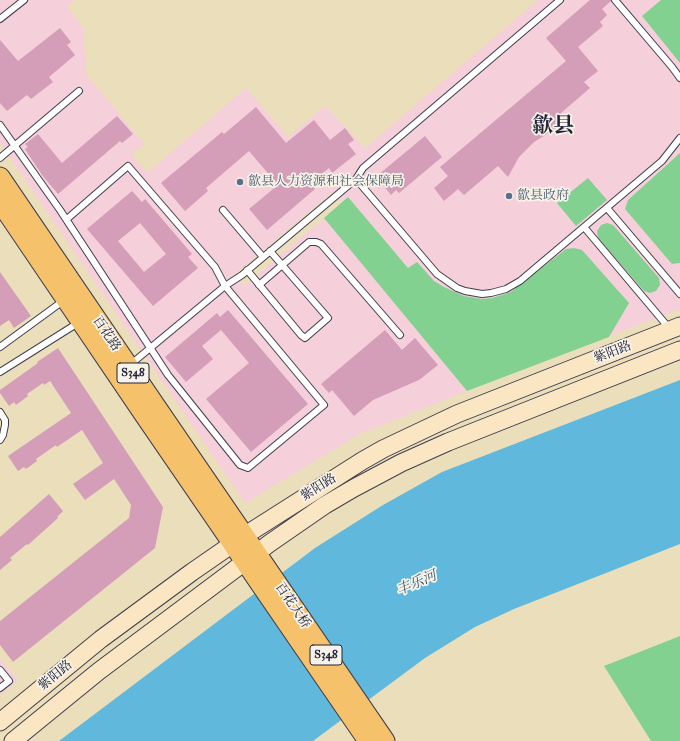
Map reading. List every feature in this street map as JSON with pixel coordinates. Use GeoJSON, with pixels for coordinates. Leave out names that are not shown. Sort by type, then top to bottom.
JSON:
{"type":"FeatureCollection","features":[{"type":"Feature","properties":{"kind":"main road","name":"百花路"},"geometry":{"type":"LineString","coordinates":[[0,177],[128,366],[261,574]]}},
{"type":"Feature","properties":{"kind":"main road","name":"百花路"},"geometry":{"type":"LineString","coordinates":[[0,202],[80,321],[238,540]]}},
{"type":"Feature","properties":{"kind":"main road","name":"紫阳路"},"geometry":{"type":"LineString","coordinates":[[0,722],[101,639],[192,572],[238,540],[362,461],[413,434],[457,414],[675,328]]}},
{"type":"Feature","properties":{"kind":"main road","name":"紫阳路"},"geometry":{"type":"LineString","coordinates":[[13,741],[99,671],[250,558],[325,505],[354,488],[401,463],[448,442],[680,350]]}},
{"type":"Feature","properties":{"kind":"main road","name":"百花大桥"},"geometry":{"type":"LineString","coordinates":[[261,574],[368,741]]}},
{"type":"Feature","properties":{"kind":"main road","name":"百花大桥"},"geometry":{"type":"LineString","coordinates":[[261,574],[385,741]]}},
{"type":"Feature","properties":{"kind":"lane"},"geometry":{"type":"LineString","coordinates":[[0,19],[24,0]]}},
{"type":"Feature","properties":{"kind":"lane"},"geometry":{"type":"LineString","coordinates":[[128,366],[225,286],[248,270],[356,179],[363,168],[560,0]]}},
{"type":"Feature","properties":{"kind":"lane"},"geometry":{"type":"LineString","coordinates":[[615,0],[680,78]]}},
{"type":"Feature","properties":{"kind":"lane"},"geometry":{"type":"LineString","coordinates":[[0,158],[79,91]]}},
{"type":"Feature","properties":{"kind":"lane"},"geometry":{"type":"LineString","coordinates":[[0,125],[67,219],[168,375],[240,465],[248,468],[324,405],[225,286],[215,268],[128,166],[67,219]]}},
{"type":"Feature","properties":{"kind":"lane"},"geometry":{"type":"LineString","coordinates":[[356,179],[437,274],[457,288],[474,293],[491,293],[514,286],[662,161],[680,138]]}},
{"type":"Feature","properties":{"kind":"lane"},"geometry":{"type":"LineString","coordinates":[[607,208],[680,294]]}},
{"type":"Feature","properties":{"kind":"lane"},"geometry":{"type":"LineString","coordinates":[[223,210],[263,257]]}},
{"type":"Feature","properties":{"kind":"lane"},"geometry":{"type":"LineString","coordinates":[[584,228],[675,328]]}},
{"type":"Feature","properties":{"kind":"lane"},"geometry":{"type":"LineString","coordinates":[[259,285],[309,242],[316,242],[321,244],[400,335]]}},
{"type":"Feature","properties":{"kind":"lane"},"geometry":{"type":"LineString","coordinates":[[248,270],[259,285],[305,338],[328,318],[270,251]]}},
{"type":"Feature","properties":{"kind":"lane"},"geometry":{"type":"LineString","coordinates":[[0,347],[65,299]]}},
{"type":"Feature","properties":{"kind":"lane"},"geometry":{"type":"LineString","coordinates":[[0,372],[80,321]]}},
{"type":"Feature","properties":{"kind":"lane"},"geometry":{"type":"LineString","coordinates":[[0,412],[5,420],[3,435],[0,440]]}},
{"type":"Feature","properties":{"kind":"lane"},"geometry":{"type":"LineString","coordinates":[[0,670],[9,681],[0,688]]}},
{"type":"Feature","properties":{"kind":"shaded area"},"geometry":{"type":"Polygon","coordinates":[[[0,0],[75,0],[67,7],[83,28],[86,74],[144,144],[131,154],[147,173],[246,88],[288,137],[325,106],[365,148],[538,0],[680,0],[680,309],[360,434],[245,503],[0,143],[0,0]],[[334,191],[234,275],[244,286],[343,202],[334,191]]]}},
{"type":"Feature","properties":{"kind":"shaded area"},"geometry":{"type":"Polygon","coordinates":[[[0,658],[18,681],[0,695],[0,658]]]}},
{"type":"Feature","properties":{"kind":"green space"},"geometry":{"type":"Polygon","coordinates":[[[661,0],[680,0],[680,63],[642,16],[661,0]]]}},
{"type":"Feature","properties":{"kind":"green space"},"geometry":{"type":"Polygon","coordinates":[[[680,153],[680,263],[672,264],[625,209],[628,200],[680,153]]]}},
{"type":"Feature","properties":{"kind":"green space"},"geometry":{"type":"Polygon","coordinates":[[[588,178],[607,200],[576,226],[557,203],[588,178]]]}},
{"type":"Feature","properties":{"kind":"green space"},"geometry":{"type":"Polygon","coordinates":[[[348,197],[408,268],[417,262],[434,281],[464,296],[482,299],[492,298],[511,292],[566,249],[574,248],[582,250],[629,303],[609,337],[467,391],[324,218],[348,197]]]}},
{"type":"Feature","properties":{"kind":"green space"},"geometry":{"type":"Polygon","coordinates":[[[607,223],[613,225],[659,278],[660,285],[656,291],[650,293],[644,291],[598,238],[597,231],[601,225],[607,223]]]}},
{"type":"Feature","properties":{"kind":"green space"},"geometry":{"type":"Polygon","coordinates":[[[680,636],[680,741],[651,741],[604,666],[680,636]]]}},
{"type":"Feature","properties":{"kind":"water","name":"丰乐河"},"geometry":{"type":"Polygon","coordinates":[[[680,380],[680,544],[514,609],[475,627],[425,658],[313,741],[59,741],[315,548],[383,505],[442,472],[680,380]]]}},
{"type":"Feature","properties":{"kind":"building"},"geometry":{"type":"Polygon","coordinates":[[[590,0],[611,1],[602,9],[607,15],[600,22],[603,26],[578,47],[598,71],[584,82],[590,88],[561,113],[570,123],[555,129],[534,142],[519,157],[508,177],[498,166],[464,195],[458,189],[444,201],[434,188],[448,176],[440,167],[566,61],[546,38],[590,0]]]}},
{"type":"Feature","properties":{"kind":"building"},"geometry":{"type":"Polygon","coordinates":[[[60,28],[71,42],[67,45],[75,55],[49,77],[53,82],[31,99],[27,95],[7,111],[0,103],[0,40],[18,61],[60,28]]]}},
{"type":"Feature","properties":{"kind":"building"},"geometry":{"type":"Polygon","coordinates":[[[256,107],[286,143],[314,120],[330,140],[345,128],[354,140],[348,144],[356,154],[332,173],[329,168],[311,183],[315,189],[267,230],[249,209],[278,185],[249,151],[206,188],[208,191],[185,211],[161,183],[222,132],[224,134],[256,107]]]}},
{"type":"Feature","properties":{"kind":"building"},"geometry":{"type":"Polygon","coordinates":[[[117,116],[133,134],[122,143],[120,141],[58,194],[42,175],[25,149],[28,147],[25,144],[38,134],[62,163],[117,116]]]}},
{"type":"Feature","properties":{"kind":"building"},"geometry":{"type":"Polygon","coordinates":[[[425,136],[442,157],[399,193],[396,190],[391,195],[383,185],[379,189],[372,180],[425,136]]]}},
{"type":"Feature","properties":{"kind":"building"},"geometry":{"type":"Polygon","coordinates":[[[132,191],[142,202],[145,199],[192,254],[188,257],[198,268],[153,306],[87,229],[132,191]],[[140,223],[118,241],[144,272],[166,254],[140,223]]]}},
{"type":"Feature","properties":{"kind":"building"},"geometry":{"type":"Polygon","coordinates":[[[0,272],[31,316],[14,328],[9,320],[0,326],[0,272]]]}},
{"type":"Feature","properties":{"kind":"building"},"geometry":{"type":"Polygon","coordinates":[[[228,310],[308,404],[251,452],[206,399],[249,363],[221,330],[202,346],[213,359],[186,382],[165,357],[217,313],[220,317],[228,310]]]}},
{"type":"Feature","properties":{"kind":"building"},"geometry":{"type":"Polygon","coordinates":[[[385,330],[402,350],[415,338],[438,365],[419,380],[373,400],[354,416],[332,390],[329,393],[321,384],[385,330]]]}},
{"type":"Feature","properties":{"kind":"building"},"geometry":{"type":"Polygon","coordinates":[[[58,348],[163,507],[155,548],[13,662],[0,645],[0,621],[129,518],[131,505],[114,479],[85,500],[73,484],[103,463],[82,430],[57,447],[56,445],[36,459],[37,461],[26,469],[24,467],[18,471],[8,456],[71,413],[50,381],[44,385],[43,383],[27,394],[28,396],[16,405],[14,402],[9,406],[0,393],[0,390],[58,348]]]}},
{"type":"Feature","properties":{"kind":"building"},"geometry":{"type":"Polygon","coordinates":[[[49,494],[63,511],[57,517],[58,518],[28,545],[27,544],[10,558],[12,560],[0,570],[0,537],[49,494]]]}},
{"type":"Feature","properties":{"kind":"place","name":"歙县人力资源和社会保障局"},"geometry":{"type":"Point","coordinates":[240,182]}},
{"type":"Feature","properties":{"kind":"place","name":"歙县政府"},"geometry":{"type":"Point","coordinates":[509,196]}},
{"type":"Feature","properties":{"kind":"district","name":"歙县"},"geometry":{"type":"Point","coordinates":[553,127]}}]}
